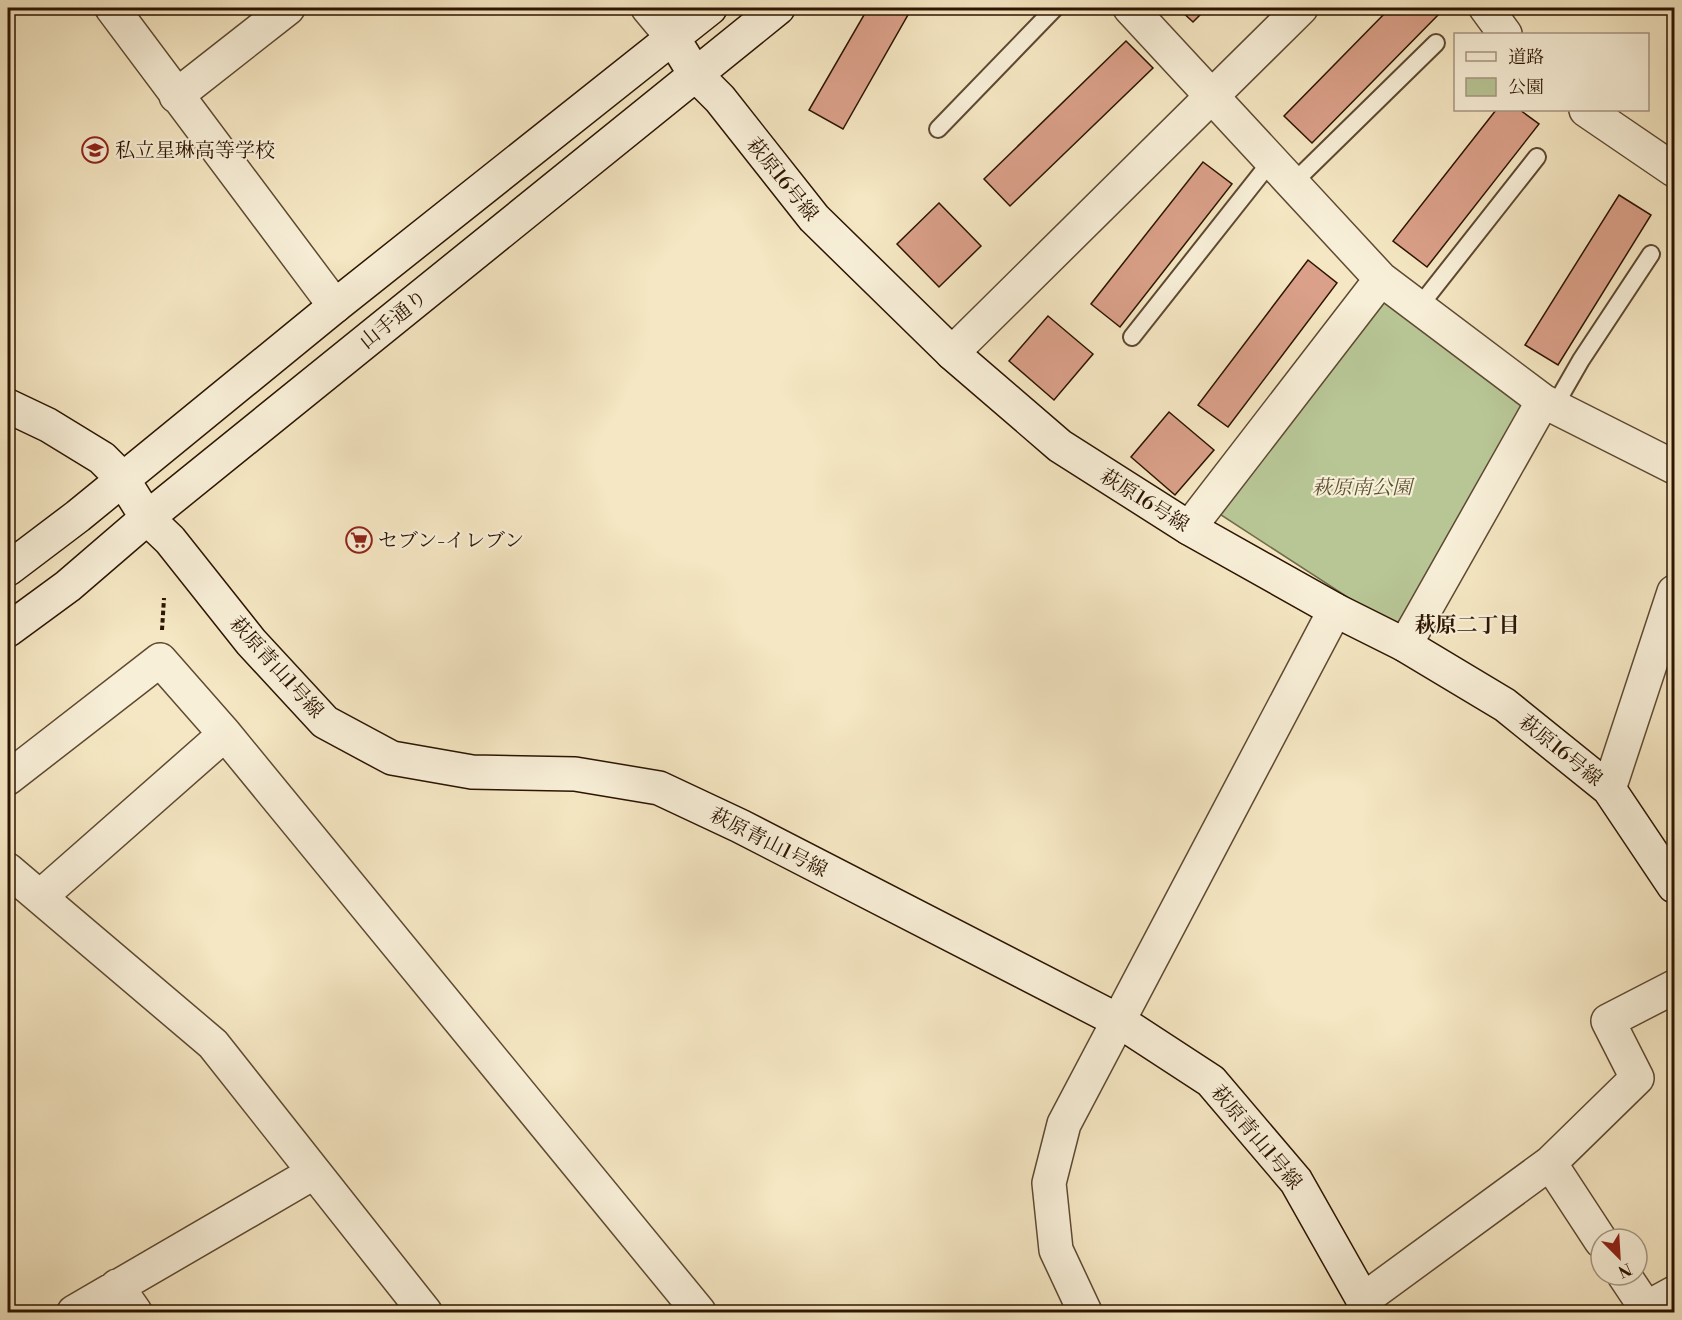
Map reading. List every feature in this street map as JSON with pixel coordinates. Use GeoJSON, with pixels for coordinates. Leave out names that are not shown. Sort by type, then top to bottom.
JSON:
{"type":"FeatureCollection","features":[{"type":"Feature","properties":{"kind":"street"},"geometry":{"type":"LineString","coordinates":[[112,8],[335,306]]}},
{"type":"Feature","properties":{"kind":"street"},"geometry":{"type":"LineString","coordinates":[[176,96],[288,8]]}},
{"type":"Feature","properties":{"kind":"street","name":"萩原16号線"},"geometry":{"type":"LineString","coordinates":[[648,8],[673,38],[695,74],[720,99],[814,218],[952,353],[1060,446],[1189,528],[1335,610],[1405,645],[1505,705],[1609,789],[1670,871]]}},
{"type":"Feature","properties":{"kind":"street"},"geometry":{"type":"LineString","coordinates":[[8,569],[78,516],[335,306],[710,8]]}},
{"type":"Feature","properties":{"kind":"street","name":"山手通り"},"geometry":{"type":"LineString","coordinates":[[8,630],[68,586],[147,518],[778,8]]}},
{"type":"Feature","properties":{"kind":"street"},"geometry":{"type":"LineString","coordinates":[[1130,8],[1381,279],[1548,404],[1674,467]]}},
{"type":"Feature","properties":{"kind":"street"},"geometry":{"type":"LineString","coordinates":[[952,353],[1301,8]]}},
{"type":"Feature","properties":{"kind":"street"},"geometry":{"type":"LineString","coordinates":[[1486,8],[1504,33]]}},
{"type":"Feature","properties":{"kind":"street"},"geometry":{"type":"LineString","coordinates":[[1587,111],[1674,170]]}},
{"type":"Feature","properties":{"kind":"street"},"geometry":{"type":"LineString","coordinates":[[1189,528],[1381,279]]}},
{"type":"Feature","properties":{"kind":"street"},"geometry":{"type":"LineString","coordinates":[[1405,645],[1548,404]]}},
{"type":"Feature","properties":{"kind":"street","name":"萩原青山1号線"},"geometry":{"type":"LineString","coordinates":[[8,406],[48,425],[102,458],[122,478],[147,518],[170,540],[251,642],[325,722],[392,759],[472,772],[575,774],[659,788],[740,826],[1119,1021],[1211,1082],[1296,1181],[1367,1306]]}},
{"type":"Feature","properties":{"kind":"street"},"geometry":{"type":"LineString","coordinates":[[1609,789],[1674,592]]}},
{"type":"Feature","properties":{"kind":"street"},"geometry":{"type":"LineString","coordinates":[[1085,1312],[1056,1250],[1049,1183],[1064,1124],[1335,610]]}},
{"type":"Feature","properties":{"kind":"street"},"geometry":{"type":"LineString","coordinates":[[8,778],[160,660],[225,734],[699,1312]]}},
{"type":"Feature","properties":{"kind":"street"},"geometry":{"type":"LineString","coordinates":[[41,896],[225,734]]}},
{"type":"Feature","properties":{"kind":"street"},"geometry":{"type":"LineString","coordinates":[[8,870],[213,1044],[425,1312]]}},
{"type":"Feature","properties":{"kind":"street"},"geometry":{"type":"LineString","coordinates":[[1367,1306],[1550,1163],[1637,1078],[1608,1021],[1674,987]]}},
{"type":"Feature","properties":{"kind":"street"},"geometry":{"type":"LineString","coordinates":[[1550,1163],[1592,1227]]}},
{"type":"Feature","properties":{"kind":"street"},"geometry":{"type":"LineString","coordinates":[[74,1312],[126,1299],[313,1173]]}},
{"type":"Feature","properties":{"kind":"street"},"geometry":{"type":"LineString","coordinates":[[1631,1287],[1643,1310],[1674,1293]]}},
{"type":"Feature","properties":{"kind":"lane"},"geometry":{"type":"LineString","coordinates":[[938,129],[1055,8]]}},
{"type":"Feature","properties":{"kind":"lane"},"geometry":{"type":"LineString","coordinates":[[1123,8],[1130,8]]}},
{"type":"Feature","properties":{"kind":"lane"},"geometry":{"type":"LineString","coordinates":[[1132,337],[1282,171],[1436,43]]}},
{"type":"Feature","properties":{"kind":"lane"},"geometry":{"type":"LineString","coordinates":[[1418,308],[1537,157]]}},
{"type":"Feature","properties":{"kind":"lane"},"geometry":{"type":"LineString","coordinates":[[1548,404],[1581,360],[1651,254]]}},
{"type":"Feature","properties":{"kind":"green space","name":"萩原南公園"},"geometry":{"type":"Polygon","coordinates":[[[1384,299],[1526,405],[1395,628],[1215,511],[1384,299]]]}},
{"type":"Feature","properties":{"kind":"building"},"geometry":{"type":"Polygon","coordinates":[[[868,8],[899,8],[909,13],[843,129],[809,110],[868,8]]]}},
{"type":"Feature","properties":{"kind":"building"},"geometry":{"type":"Polygon","coordinates":[[[1178,8],[1207,8],[1193,22],[1178,8]]]}},
{"type":"Feature","properties":{"kind":"building"},"geometry":{"type":"Polygon","coordinates":[[[1390,8],[1435,8],[1440,13],[1312,143],[1284,116],[1390,8]]]}},
{"type":"Feature","properties":{"kind":"building"},"geometry":{"type":"Polygon","coordinates":[[[1126,41],[1153,68],[1010,206],[984,179],[1126,41]]]}},
{"type":"Feature","properties":{"kind":"building"},"geometry":{"type":"Polygon","coordinates":[[[1495,111],[1521,111],[1539,124],[1427,267],[1393,241],[1495,111]]]}},
{"type":"Feature","properties":{"kind":"building"},"geometry":{"type":"Polygon","coordinates":[[[1203,162],[1232,184],[1120,327],[1091,304],[1203,162]]]}},
{"type":"Feature","properties":{"kind":"building"},"geometry":{"type":"Polygon","coordinates":[[[1619,195],[1651,215],[1558,365],[1525,345],[1619,195]]]}},
{"type":"Feature","properties":{"kind":"building"},"geometry":{"type":"Polygon","coordinates":[[[939,203],[981,246],[939,287],[897,244],[939,203]]]}},
{"type":"Feature","properties":{"kind":"building"},"geometry":{"type":"Polygon","coordinates":[[[1308,260],[1337,283],[1228,427],[1198,405],[1308,260]]]}},
{"type":"Feature","properties":{"kind":"building"},"geometry":{"type":"Polygon","coordinates":[[[1048,316],[1093,354],[1054,400],[1009,361],[1048,316]]]}},
{"type":"Feature","properties":{"kind":"building"},"geometry":{"type":"Polygon","coordinates":[[[1169,412],[1214,450],[1175,495],[1131,457],[1169,412]]]}},
{"type":"Feature","properties":{"kind":"place","name":"私立星琳高等学校"},"geometry":{"type":"Point","coordinates":[95,150]}},
{"type":"Feature","properties":{"kind":"place","name":"セブン-イレブン"},"geometry":{"type":"Point","coordinates":[359,540]}},
{"type":"Feature","properties":{"kind":"district","name":"萩原二丁目"},"geometry":{"type":"Point","coordinates":[1467,625]}}]}
